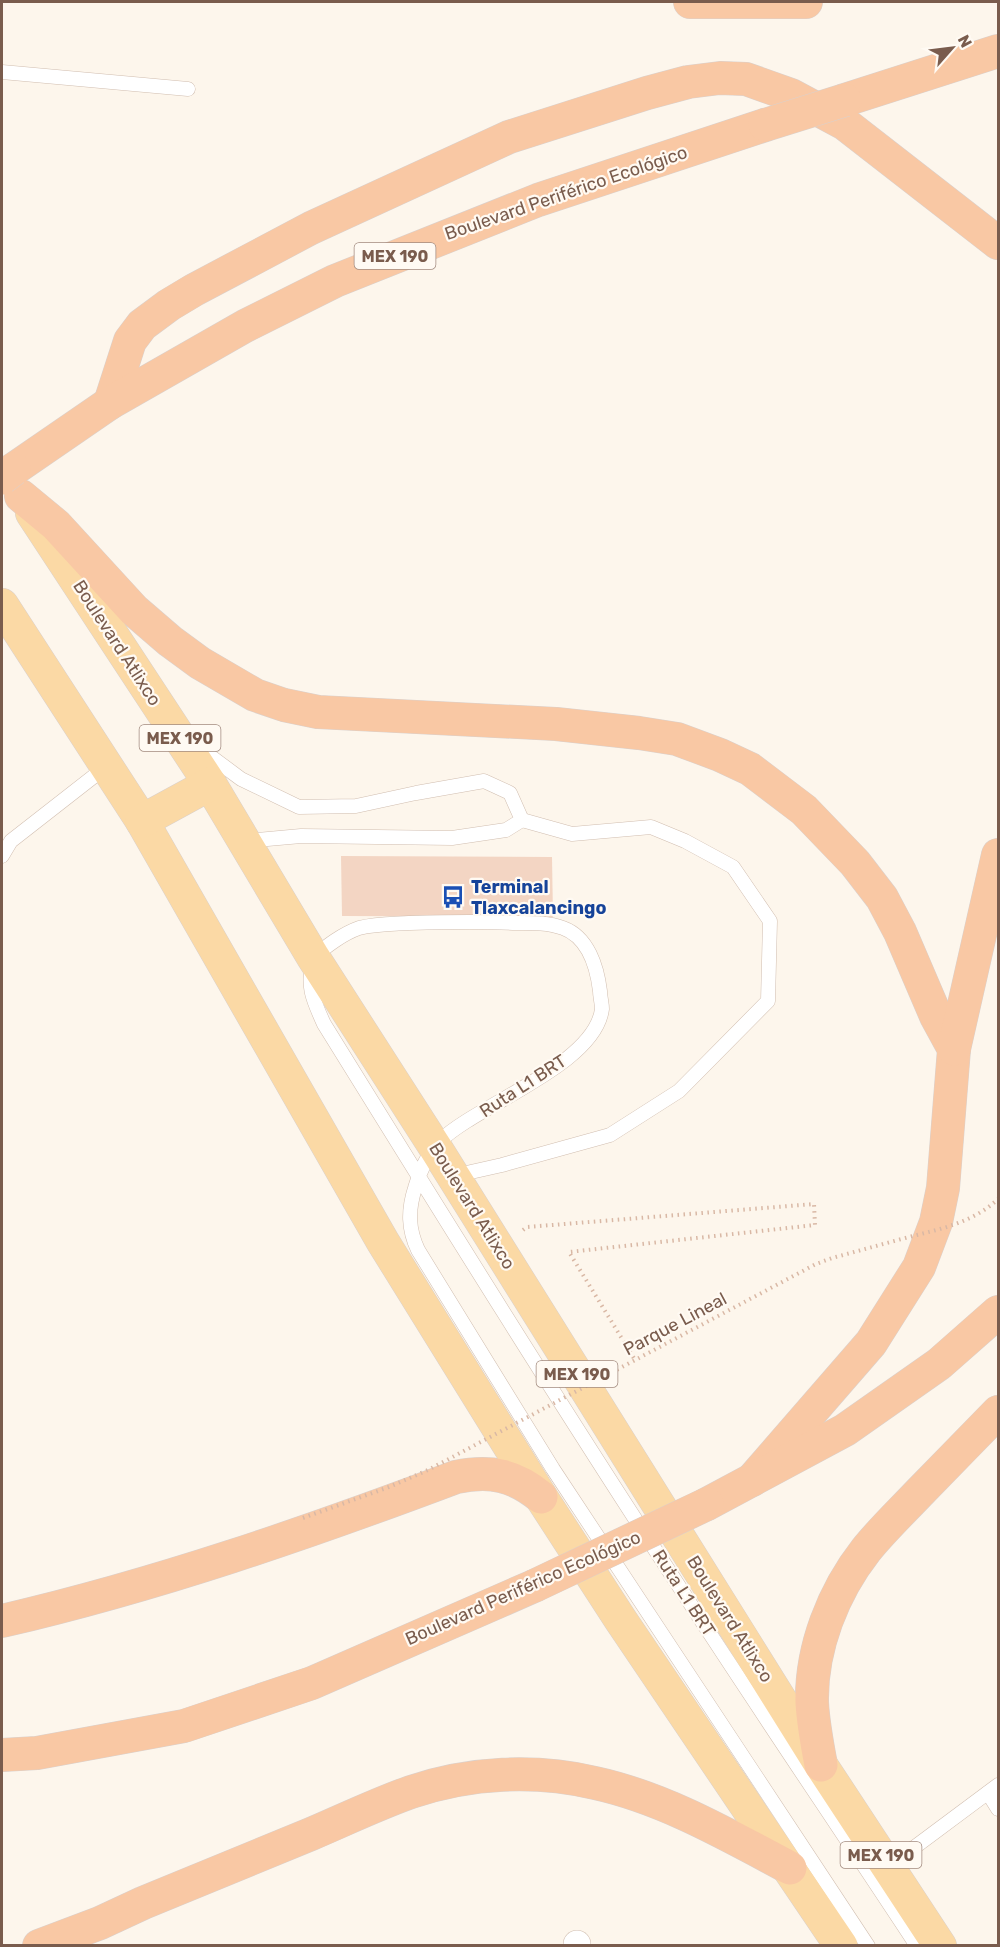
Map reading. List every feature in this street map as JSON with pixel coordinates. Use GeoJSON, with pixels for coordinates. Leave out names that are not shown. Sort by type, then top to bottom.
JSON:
{"type":"FeatureCollection","features":[{"type":"Feature","properties":{"kind":"highway"},"geometry":{"type":"LineString","coordinates":[[690,2],[806,2]]}},
{"type":"Feature","properties":{"kind":"highway","name":"Boulevard Periférico Ecológico"},"geometry":{"type":"LineString","coordinates":[[11,487],[50,444],[110,403],[245,326],[335,281],[538,200],[999,51]]}},
{"type":"Feature","properties":{"kind":"highway"},"geometry":{"type":"LineString","coordinates":[[110,403],[130,341],[142,325],[194,290],[311,228],[509,137],[688,82],[720,78],[746,80],[791,95],[845,124],[999,243]]}},
{"type":"Feature","properties":{"kind":"highway"},"geometry":{"type":"LineString","coordinates":[[11,487],[56,525],[134,610],[170,641],[200,663],[255,695],[284,705],[318,712],[556,724],[639,733],[676,739],[750,769],[804,810],[855,863],[882,898],[900,932],[936,1016],[954,1049]]}},
{"type":"Feature","properties":{"kind":"highway"},"geometry":{"type":"LineString","coordinates":[[752,1480],[872,1342],[919,1267],[936,1222],[943,1188],[954,1049],[999,855]]}},
{"type":"Feature","properties":{"kind":"highway","name":"Boulevard Periférico Ecológico"},"geometry":{"type":"LineString","coordinates":[[2,1755],[37,1753],[183,1726],[312,1683],[534,1586],[707,1504],[844,1430],[939,1364],[993,1317]]}},
{"type":"Feature","properties":{"kind":"highway"},"geometry":{"type":"LineString","coordinates":[[821,1765],[814,1733],[812,1701],[814,1668],[827,1618],[838,1594],[851,1571],[883,1531],[991,1419],[999,1390]]}},
{"type":"Feature","properties":{"kind":"highway"},"geometry":{"type":"LineString","coordinates":[[2,1621],[142,1585],[255,1550],[456,1477],[483,1473],[496,1474],[528,1486],[541,1497]]}},
{"type":"Feature","properties":{"kind":"highway"},"geometry":{"type":"LineString","coordinates":[[39,1946],[100,1923],[153,1898],[412,1792],[472,1778],[513,1774],[565,1777],[626,1791],[698,1821],[790,1868]]}},
{"type":"Feature","properties":{"kind":"main road","name":"Boulevard Atlixco"},"geometry":{"type":"LineString","coordinates":[[2,470],[11,487],[210,784],[313,957],[435,1147],[821,1765],[940,1946]]}},
{"type":"Feature","properties":{"kind":"main road"},"geometry":{"type":"LineString","coordinates":[[2,605],[142,821],[383,1242],[541,1497],[620,1619],[841,1946]]}},
{"type":"Feature","properties":{"kind":"main road"},"geometry":{"type":"LineString","coordinates":[[142,821],[210,784]]}},
{"type":"Feature","properties":{"kind":"lane"},"geometry":{"type":"LineString","coordinates":[[2,72],[188,88]]}},
{"type":"Feature","properties":{"kind":"lane"},"geometry":{"type":"LineString","coordinates":[[174,729],[242,779],[298,807],[357,806],[484,781],[510,792],[522,820]]}},
{"type":"Feature","properties":{"kind":"lane"},"geometry":{"type":"LineString","coordinates":[[2,856],[11,841],[107,766]]}},
{"type":"Feature","properties":{"kind":"lane"},"geometry":{"type":"LineString","coordinates":[[244,842],[302,836],[452,838],[506,830],[522,820],[572,834],[651,827],[685,841],[733,867],[770,921],[768,1001],[679,1091],[610,1135],[502,1166],[453,1176]]}},
{"type":"Feature","properties":{"kind":"lane","name":"Ruta L1 BRT"},"geometry":{"type":"LineString","coordinates":[[868,1946],[554,1469],[418,1250],[410,1230],[410,1203],[418,1177],[435,1147],[452,1131],[556,1067],[582,1046],[598,1023],[602,1008],[597,972],[590,953],[577,938],[564,928],[542,924],[462,921],[359,928],[331,943],[313,957],[309,985],[324,1024],[418,1177],[686,1596],[917,1946]]}},
{"type":"Feature","properties":{"kind":"lane"},"geometry":{"type":"LineString","coordinates":[[888,1867],[993,1789],[998,1808]]}},
{"type":"Feature","properties":{"kind":"path","name":"Parque Lineal"},"geometry":{"type":"LineString","coordinates":[[303,1518],[428,1470],[816,1264],[951,1226],[972,1218],[999,1199]]}},
{"type":"Feature","properties":{"kind":"path"},"geometry":{"type":"LineString","coordinates":[[497,1246],[527,1227],[814,1204],[815,1225],[569,1252],[635,1360]]}},
{"type":"Feature","properties":{"kind":"building"},"geometry":{"type":"Polygon","coordinates":[[[341,856],[552,857],[553,917],[342,916],[341,856]]]}},
{"type":"Feature","properties":{"kind":"place","name":"Terminal Tlaxcalancingo"},"geometry":{"type":"Point","coordinates":[453,897]}}]}
